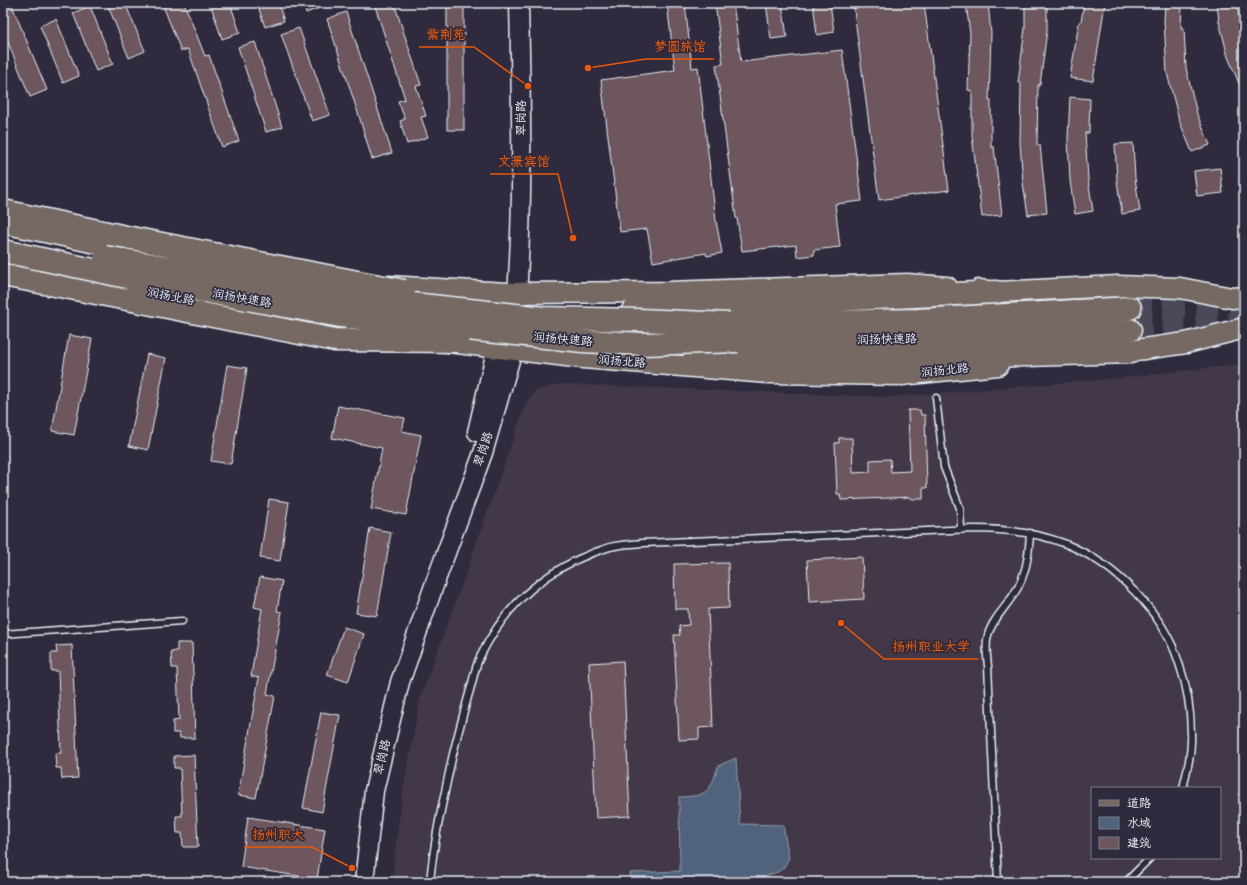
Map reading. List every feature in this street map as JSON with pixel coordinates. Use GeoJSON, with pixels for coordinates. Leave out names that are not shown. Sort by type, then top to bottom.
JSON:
{"type":"FeatureCollection","features":[{"type":"Feature","properties":{"kind":"highway"},"geometry":{"type":"LineString","coordinates":[[3,211],[131,238],[544,318]]}},
{"type":"Feature","properties":{"kind":"highway","name":"润扬快速路"},"geometry":{"type":"LineString","coordinates":[[3,236],[130,262],[336,296],[544,318],[639,320],[733,331],[919,339],[1130,330]]}},
{"type":"Feature","properties":{"kind":"highway","name":"润扬快速路"},"geometry":{"type":"LineString","coordinates":[[3,252],[127,277],[340,316],[583,341],[643,344],[733,331],[1130,308]]}},
{"type":"Feature","properties":{"kind":"highway"},"geometry":{"type":"LineString","coordinates":[[3,275],[335,340],[583,341]]}},
{"type":"Feature","properties":{"kind":"highway"},"geometry":{"type":"LineString","coordinates":[[733,331],[996,292]]}},
{"type":"Feature","properties":{"kind":"highway"},"geometry":{"type":"LineString","coordinates":[[733,331],[824,360],[1131,352]]}},
{"type":"Feature","properties":{"kind":"main road","name":"翠岗路"},"geometry":{"type":"LineString","coordinates":[[509,3],[512,293]]}},
{"type":"Feature","properties":{"kind":"main road","name":"翠岗路"},"geometry":{"type":"LineString","coordinates":[[364,882],[374,791],[400,682],[438,573],[483,453],[505,349],[520,210],[521,107],[519,3]]}},
{"type":"Feature","properties":{"kind":"main road"},"geometry":{"type":"LineString","coordinates":[[3,223],[137,252],[341,284],[512,293],[668,292],[908,284],[996,292],[1118,286],[1180,288],[1232,298],[1244,297]]}},
{"type":"Feature","properties":{"kind":"main road","name":"润扬北路"},"geometry":{"type":"LineString","coordinates":[[3,264],[335,328],[583,358],[768,373],[901,375],[1131,352],[1186,343],[1244,328]]}},
{"type":"Feature","properties":{"kind":"main road","name":"翠岗路"},"geometry":{"type":"LineString","coordinates":[[354,882],[364,791],[390,678],[472,452],[505,349]]}},
{"type":"Feature","properties":{"kind":"lane"},"geometry":{"type":"LineString","coordinates":[[936,398],[944,467],[960,508],[961,529]]}},
{"type":"Feature","properties":{"kind":"lane"},"geometry":{"type":"LineString","coordinates":[[430,882],[446,784],[463,711],[480,658],[498,626],[518,600],[540,582],[561,568],[584,557],[612,547],[644,543],[961,529],[1004,529],[1030,533],[1065,543],[1098,560],[1121,577],[1143,600],[1167,635],[1179,662],[1188,697],[1192,736],[1183,787]]}},
{"type":"Feature","properties":{"kind":"lane"},"geometry":{"type":"LineString","coordinates":[[998,882],[987,640],[992,625],[1015,593],[1023,576],[1029,553],[1030,533]]}},
{"type":"Feature","properties":{"kind":"lane"},"geometry":{"type":"LineString","coordinates":[[3,634],[182,620]]}},
{"type":"Feature","properties":{"kind":"lane"},"geometry":{"type":"LineString","coordinates":[[1126,882],[1149,859]]}},
{"type":"Feature","properties":{"kind":"shaded area"},"geometry":{"type":"Polygon","coordinates":[[[1244,365],[1244,875],[1225,882],[393,882],[394,859],[402,795],[421,695],[525,405],[535,391],[559,384],[890,397],[1120,378],[1244,365]]]}},
{"type":"Feature","properties":{"kind":"water"},"geometry":{"type":"Polygon","coordinates":[[[736,758],[740,824],[783,825],[789,858],[784,867],[778,872],[753,882],[631,882],[630,873],[680,871],[679,797],[696,796],[702,794],[710,787],[718,766],[736,758]]]}},
{"type":"Feature","properties":{"kind":"building"},"geometry":{"type":"Polygon","coordinates":[[[3,3],[11,3],[47,90],[30,97],[3,30],[3,3]]]}},
{"type":"Feature","properties":{"kind":"building"},"geometry":{"type":"Polygon","coordinates":[[[107,3],[125,3],[145,51],[129,58],[107,3]]]}},
{"type":"Feature","properties":{"kind":"building"},"geometry":{"type":"Polygon","coordinates":[[[162,3],[184,3],[205,56],[209,55],[239,141],[222,147],[188,49],[181,51],[162,3]]]}},
{"type":"Feature","properties":{"kind":"building"},"geometry":{"type":"Polygon","coordinates":[[[210,3],[230,3],[240,33],[222,39],[210,3]]]}},
{"type":"Feature","properties":{"kind":"building"},"geometry":{"type":"Polygon","coordinates":[[[257,3],[278,3],[284,21],[265,27],[257,3]]]}},
{"type":"Feature","properties":{"kind":"building"},"geometry":{"type":"Polygon","coordinates":[[[303,3],[330,3],[330,4],[306,13],[303,3]]]}},
{"type":"Feature","properties":{"kind":"building"},"geometry":{"type":"Polygon","coordinates":[[[374,3],[394,3],[421,85],[416,86],[426,116],[421,117],[428,137],[407,144],[400,121],[405,119],[398,101],[405,99],[374,3]]]}},
{"type":"Feature","properties":{"kind":"building"},"geometry":{"type":"Polygon","coordinates":[[[667,3],[685,3],[692,68],[698,67],[716,221],[722,253],[707,256],[706,253],[653,262],[647,229],[620,232],[601,80],[675,70],[667,3]]]}},
{"type":"Feature","properties":{"kind":"building"},"geometry":{"type":"Polygon","coordinates":[[[715,3],[733,3],[741,62],[842,50],[862,201],[835,204],[840,247],[814,250],[814,255],[797,257],[796,245],[742,251],[736,218],[716,65],[723,64],[715,3]]]}},
{"type":"Feature","properties":{"kind":"building"},"geometry":{"type":"Polygon","coordinates":[[[766,3],[782,3],[787,37],[771,39],[766,3]]]}},
{"type":"Feature","properties":{"kind":"building"},"geometry":{"type":"Polygon","coordinates":[[[813,3],[830,3],[834,32],[817,35],[813,3]]]}},
{"type":"Feature","properties":{"kind":"building"},"geometry":{"type":"Polygon","coordinates":[[[853,3],[924,3],[949,190],[879,200],[853,3]]]}},
{"type":"Feature","properties":{"kind":"building"},"geometry":{"type":"Polygon","coordinates":[[[966,3],[988,3],[991,33],[989,100],[991,100],[991,147],[994,147],[1002,215],[982,217],[972,136],[972,91],[968,90],[970,34],[966,3]]]}},
{"type":"Feature","properties":{"kind":"building"},"geometry":{"type":"Polygon","coordinates":[[[1025,3],[1047,3],[1047,30],[1040,85],[1038,85],[1037,145],[1040,145],[1047,213],[1028,215],[1023,183],[1020,143],[1021,83],[1018,83],[1025,28],[1025,3]]]}},
{"type":"Feature","properties":{"kind":"building"},"geometry":{"type":"Polygon","coordinates":[[[1084,3],[1105,3],[1093,81],[1070,78],[1079,22],[1081,22],[1084,3]]]}},
{"type":"Feature","properties":{"kind":"building"},"geometry":{"type":"Polygon","coordinates":[[[1165,3],[1182,3],[1181,28],[1184,28],[1186,68],[1197,114],[1210,145],[1192,152],[1179,120],[1167,73],[1164,21],[1165,3]]]}},
{"type":"Feature","properties":{"kind":"building"},"geometry":{"type":"Polygon","coordinates":[[[1217,3],[1237,3],[1244,40],[1244,95],[1228,57],[1219,21],[1217,3]]]}},
{"type":"Feature","properties":{"kind":"building"},"geometry":{"type":"Polygon","coordinates":[[[90,6],[113,64],[96,71],[73,13],[90,6]]]}},
{"type":"Feature","properties":{"kind":"building"},"geometry":{"type":"Polygon","coordinates":[[[447,6],[464,6],[464,130],[447,130],[447,6]]]}},
{"type":"Feature","properties":{"kind":"building"},"geometry":{"type":"Polygon","coordinates":[[[346,12],[392,153],[372,159],[327,19],[346,12]]]}},
{"type":"Feature","properties":{"kind":"building"},"geometry":{"type":"Polygon","coordinates":[[[56,19],[79,76],[63,83],[40,26],[56,19]]]}},
{"type":"Feature","properties":{"kind":"building"},"geometry":{"type":"Polygon","coordinates":[[[299,28],[330,115],[312,121],[281,34],[299,28]]]}},
{"type":"Feature","properties":{"kind":"building"},"geometry":{"type":"Polygon","coordinates":[[[255,42],[282,127],[266,132],[238,47],[255,42]]]}},
{"type":"Feature","properties":{"kind":"building"},"geometry":{"type":"Polygon","coordinates":[[[1070,97],[1090,99],[1089,133],[1085,133],[1088,179],[1093,211],[1075,214],[1070,181],[1068,138],[1070,97]]]}},
{"type":"Feature","properties":{"kind":"building"},"geometry":{"type":"Polygon","coordinates":[[[1133,143],[1135,178],[1140,211],[1122,214],[1117,181],[1115,144],[1133,143]]]}},
{"type":"Feature","properties":{"kind":"building"},"geometry":{"type":"Polygon","coordinates":[[[1220,168],[1223,193],[1197,196],[1194,171],[1220,168]]]}},
{"type":"Feature","properties":{"kind":"building"},"geometry":{"type":"Polygon","coordinates":[[[69,335],[92,339],[74,435],[52,431],[69,335]]]}},
{"type":"Feature","properties":{"kind":"building"},"geometry":{"type":"Polygon","coordinates":[[[147,354],[166,358],[148,450],[129,446],[147,354]]]}},
{"type":"Feature","properties":{"kind":"building"},"geometry":{"type":"Polygon","coordinates":[[[227,365],[247,368],[231,464],[211,461],[227,365]]]}},
{"type":"Feature","properties":{"kind":"building"},"geometry":{"type":"Polygon","coordinates":[[[338,406],[405,418],[402,431],[421,435],[406,515],[371,509],[382,448],[332,438],[338,406]]]}},
{"type":"Feature","properties":{"kind":"building"},"geometry":{"type":"Polygon","coordinates":[[[908,410],[920,410],[921,415],[925,415],[927,488],[923,488],[923,499],[911,499],[911,497],[841,500],[840,494],[837,494],[835,443],[839,443],[839,438],[852,438],[853,473],[870,472],[870,460],[890,459],[891,472],[910,471],[908,410]]]}},
{"type":"Feature","properties":{"kind":"building"},"geometry":{"type":"Polygon","coordinates":[[[269,499],[289,502],[280,561],[260,558],[269,499]]]}},
{"type":"Feature","properties":{"kind":"building"},"geometry":{"type":"Polygon","coordinates":[[[370,528],[391,532],[377,616],[356,613],[370,528]]]}},
{"type":"Feature","properties":{"kind":"building"},"geometry":{"type":"Polygon","coordinates":[[[862,557],[864,599],[809,602],[807,560],[862,557]]]}},
{"type":"Feature","properties":{"kind":"building"},"geometry":{"type":"Polygon","coordinates":[[[728,563],[729,608],[708,609],[713,727],[699,728],[699,739],[679,740],[674,635],[680,635],[679,626],[689,625],[688,609],[675,609],[674,564],[728,563]]]}},
{"type":"Feature","properties":{"kind":"building"},"geometry":{"type":"Polygon","coordinates":[[[260,577],[282,581],[277,611],[282,612],[267,694],[275,696],[256,798],[238,795],[259,678],[251,676],[262,609],[254,607],[260,577]]]}},
{"type":"Feature","properties":{"kind":"building"},"geometry":{"type":"Polygon","coordinates":[[[344,627],[364,634],[348,682],[327,675],[344,627]]]}},
{"type":"Feature","properties":{"kind":"building"},"geometry":{"type":"Polygon","coordinates":[[[177,643],[192,643],[195,738],[180,738],[179,733],[173,733],[173,721],[179,720],[177,668],[172,668],[171,652],[177,651],[177,643]]]}},
{"type":"Feature","properties":{"kind":"building"},"geometry":{"type":"Polygon","coordinates":[[[72,645],[78,778],[62,779],[61,768],[56,768],[55,753],[61,753],[58,671],[51,671],[51,653],[57,653],[56,646],[72,645]]]}},
{"type":"Feature","properties":{"kind":"building"},"geometry":{"type":"Polygon","coordinates":[[[623,661],[630,816],[596,818],[589,663],[623,661]]]}},
{"type":"Feature","properties":{"kind":"building"},"geometry":{"type":"Polygon","coordinates":[[[321,712],[340,715],[322,812],[303,808],[321,712]]]}},
{"type":"Feature","properties":{"kind":"building"},"geometry":{"type":"Polygon","coordinates":[[[194,755],[198,847],[183,847],[182,833],[177,833],[176,816],[182,816],[180,768],[174,768],[174,756],[194,755]]]}},
{"type":"Feature","properties":{"kind":"building"},"geometry":{"type":"Polygon","coordinates":[[[248,817],[325,829],[317,879],[241,867],[248,817]]]}},
{"type":"Feature","properties":{"kind":"tunnel"},"geometry":{"type":"LineString","coordinates":[[1130,308],[1241,302]]}},
{"type":"Feature","properties":{"kind":"tunnel"},"geometry":{"type":"LineString","coordinates":[[1130,330],[1244,323]]}},
{"type":"Feature","properties":{"kind":"place","name":"梦圆旅馆"},"geometry":{"type":"Point","coordinates":[588,68]}},
{"type":"Feature","properties":{"kind":"place","name":"紫荆苑"},"geometry":{"type":"Point","coordinates":[528,86]}},
{"type":"Feature","properties":{"kind":"place","name":"文景宾馆"},"geometry":{"type":"Point","coordinates":[573,238]}},
{"type":"Feature","properties":{"kind":"place","name":"扬州职业大学"},"geometry":{"type":"Point","coordinates":[841,623]}},
{"type":"Feature","properties":{"kind":"place","name":"扬州职大"},"geometry":{"type":"Point","coordinates":[352,868]}}]}
